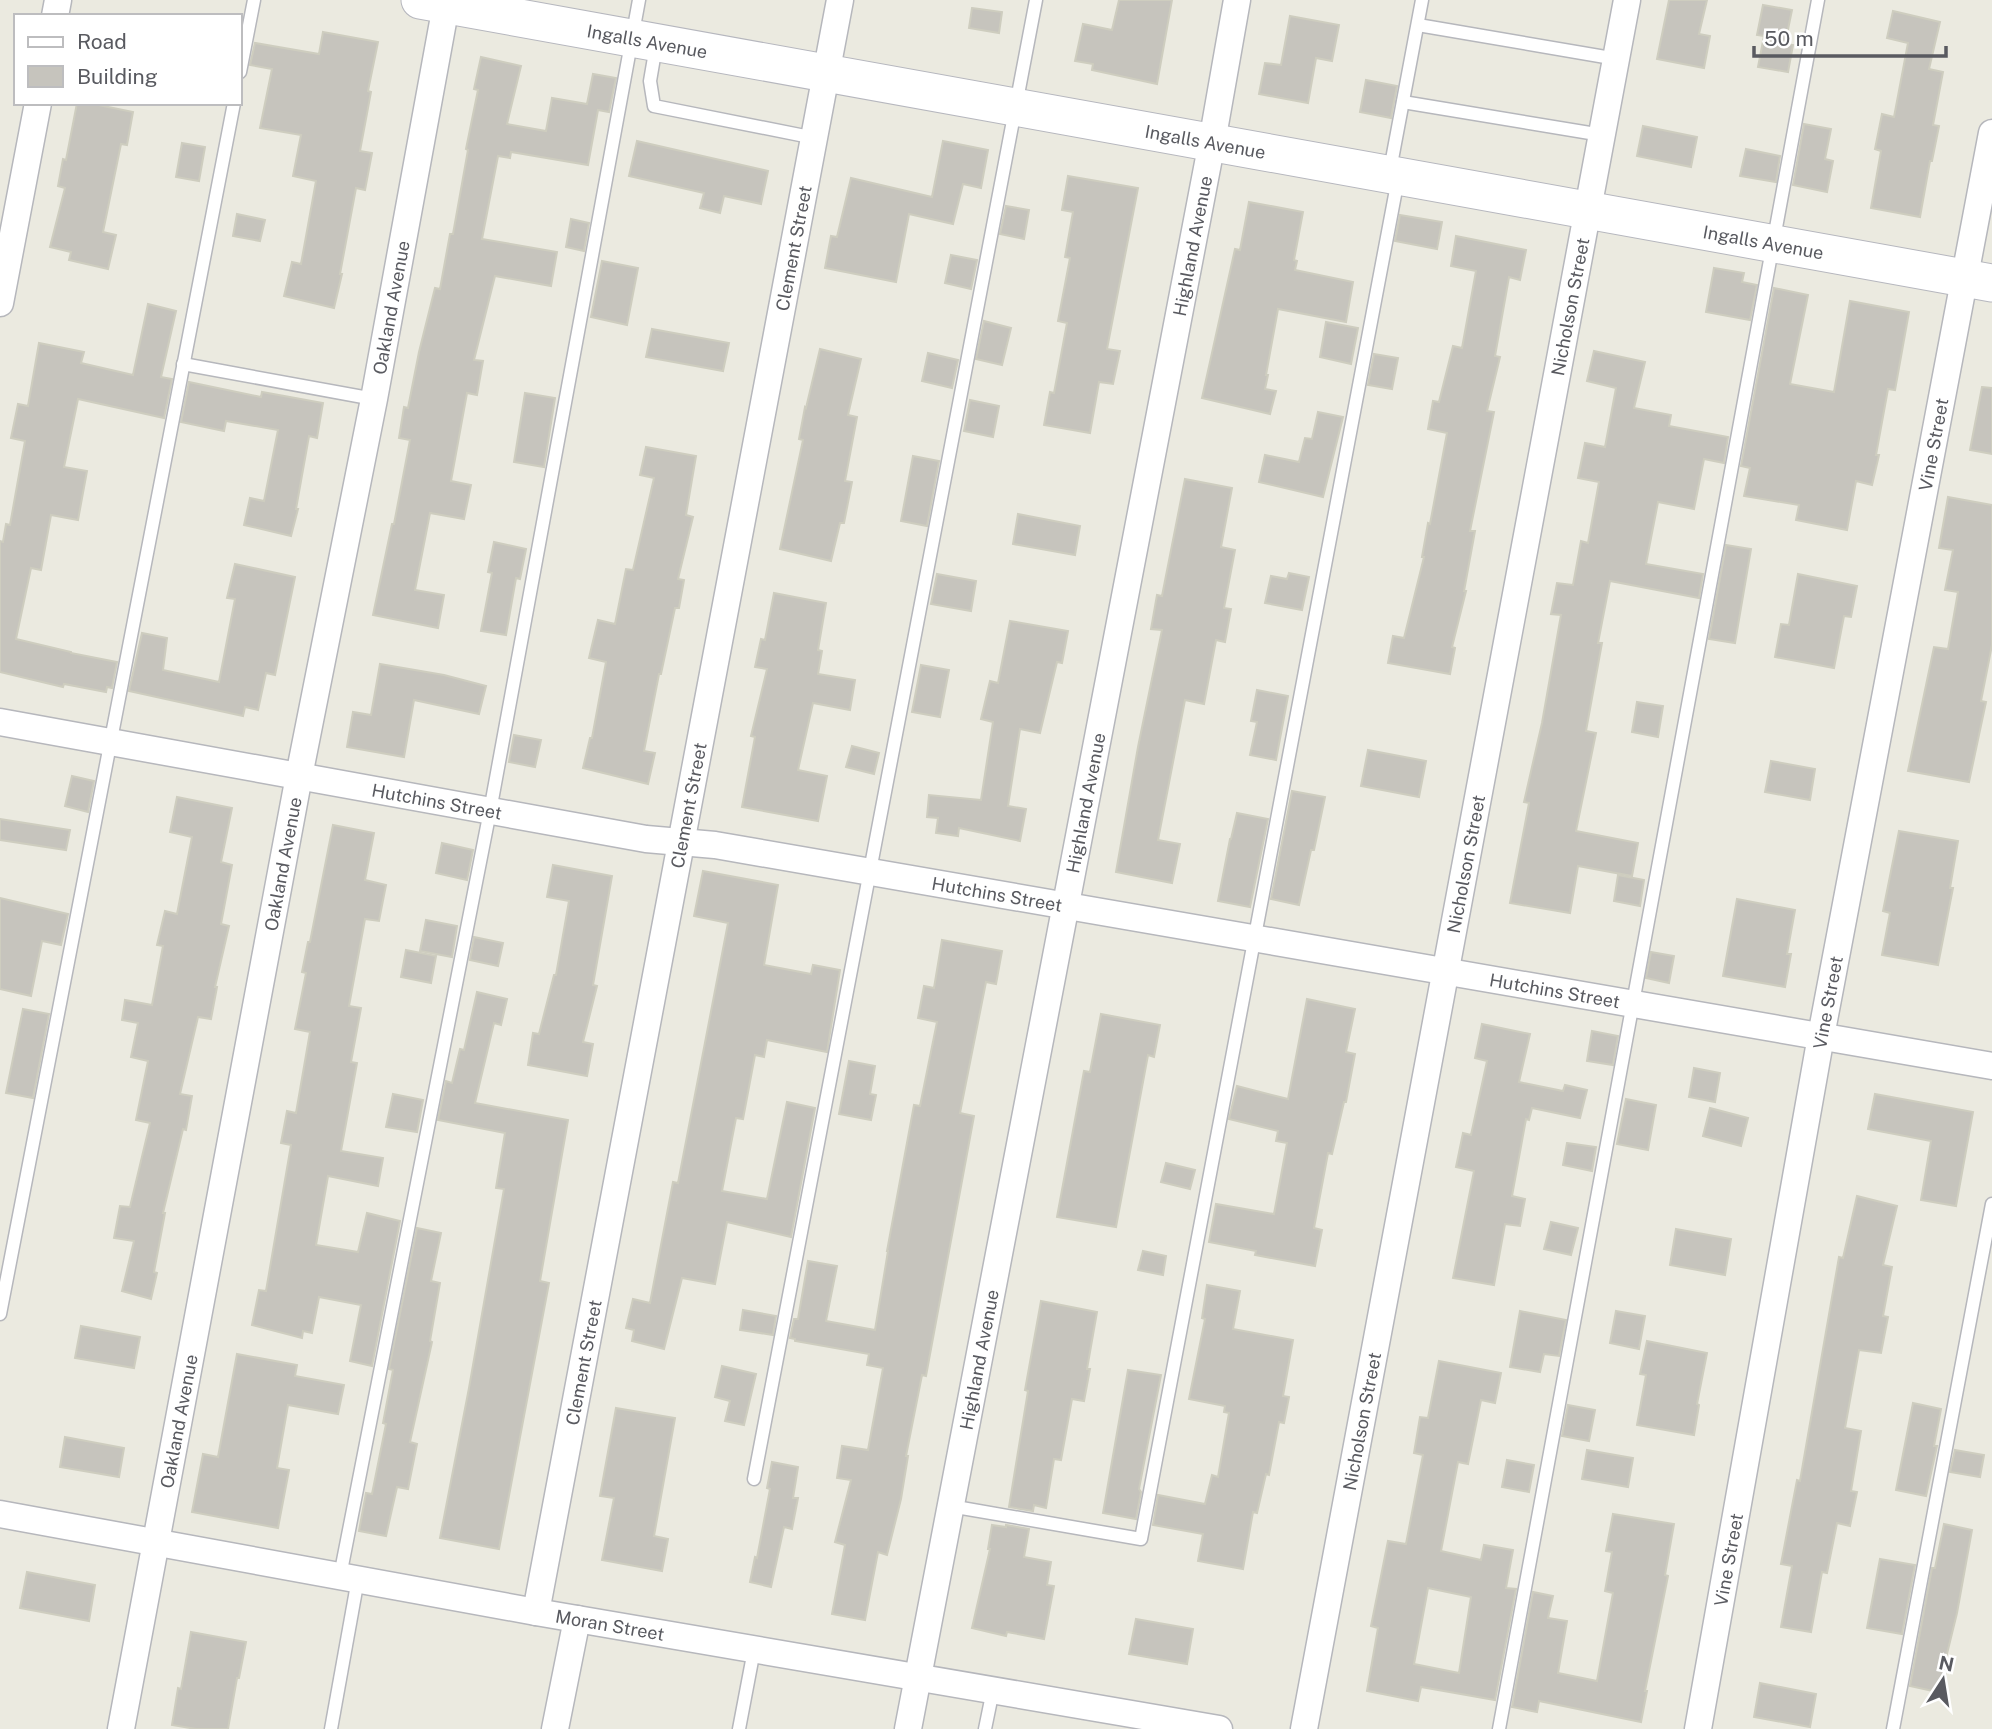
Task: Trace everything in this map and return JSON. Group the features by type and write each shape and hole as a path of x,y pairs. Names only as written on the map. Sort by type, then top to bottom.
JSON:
{"street":[{"name":"Clement Street","path":"536,1612 840,0"},
{"name":"Highland Avenue","path":"908,1729 1237,0"},
{"name":"Nicholson Street","path":"1304,1729 1627,0"},
{"name":"Ingalls Avenue","path":"438,2 1979,281"},
{"name":"Oakland Avenue","path":"121,1729 299,776 374,399 438,2"},
{"path":"0,303 38,105"},
{"name":"Vine Street","path":"1698,1729 1821,1036 1979,281 1992,133"},
{"name":"Hutchins Street","path":"0,722 646,839 715,845 1992,1066"},
{"name":"Moran Street","path":"0,1514 536,1612 1219,1729"},
{"path":"555,1729 577,1619"}],"lane":[{"path":"242,62 254,0"},
{"path":"639,0 654,106 815,138"},
{"path":"754,1479 1036,0"},
{"path":"949,1506 1141,1539 1207,1198 1394,175 1403,102 1422,0"},
{"path":"1499,1729 1818,0"},
{"path":"1418,25 1616,59"},
{"path":"331,1729 349,1578 490,811 644,40"},
{"path":"1403,102 1602,135"},
{"path":"0,1314 234,105"},
{"path":"183,364 374,399"},
{"path":"1893,1729 1992,1204"},
{"path":"739,1729 754,1650"},
{"path":"985,1729 993,1690"}],"building":[{"path":"1119,0 1172,0 1157,84 1092,70 1093,64 1075,61 1083,24 1112,30"},
{"path":"1669,0 1707,0 1699,34 1710,36 1704,68 1657,59"},
{"path":"1763,5 1792,10 1785,44 1793,45 1788,72 1758,67 1764,36 1757,35"},
{"path":"972,8 1002,12 999,33 969,28"},
{"path":"1893,11 1940,22 1929,69 1943,72 1933,125 1939,126 1920,217 1871,208 1881,151 1875,149 1882,114 1894,117 1908,43 1887,38"},
{"path":"1290,16 1339,25 1332,61 1316,58 1308,103 1259,94 1265,63 1281,65"},
{"path":"323,32 378,42 360,151 372,153 365,190 356,188 334,308 284,296 292,262 301,264 316,181 293,176 301,135 260,128 272,69 250,65 255,43 319,54"},
{"path":"481,57 521,66 507,124 546,131 552,98 587,104 593,74 616,78 609,112 598,110 588,165 511,152 510,158 498,156 482,239 557,252 551,286 495,276 474,360 483,361 477,395 467,393 451,481 471,485 464,519 430,513 415,590 444,595 438,628 373,615 410,440 399,438 404,407 408,408 435,288 440,289 450,234 453,234 478,90 474,89"},
{"path":"1366,80 1397,86 1391,118 1360,112"},
{"path":"77,105 99,105 133,112 127,145 121,144 103,232 116,235 108,269 69,260 71,252 50,247 65,188 58,186 63,159 66,160"},
{"path":"1804,124 1831,129 1825,159 1833,161 1827,192 1793,185"},
{"path":"1643,126 1697,137 1691,167 1637,156"},
{"path":"637,141 768,171 761,204 724,196 720,213 700,208 704,193 629,176"},
{"path":"943,141 988,150 981,188 963,184 953,224 909,214 896,282 825,268 831,236 837,237 851,178 932,197"},
{"path":"182,143 205,147 199,181 176,177"},
{"path":"1746,149 1780,156 1776,182 1740,176"},
{"path":"1068,176 1138,188 1107,349 1120,351 1113,384 1099,382 1090,433 1044,425 1050,392 1054,393 1067,323 1058,321 1070,258 1065,257 1073,212 1062,210"},
{"path":"1249,202 1303,212 1294,260 1297,261 1295,270 1353,282 1346,322 1278,309 1266,375 1265,389 1276,391 1270,414 1202,398 1235,249 1240,250"},
{"path":"1006,206 1029,210 1024,239 1000,234"},
{"path":"237,214 265,220 260,241 233,236"},
{"path":"1400,215 1442,222 1437,249 1395,241"},
{"path":"571,219 589,223 584,251 566,247"},
{"path":"1456,236 1526,250 1520,280 1509,277 1495,356 1500,357 1487,411 1494,412 1470,531 1475,531 1466,591 1452,647 1455,648 1450,674 1388,663 1393,636 1404,638 1424,557 1428,523 1430,524 1447,433 1428,429 1433,401 1439,402 1453,346 1462,348 1476,271 1451,266"},
{"path":"951,255 977,260 971,289 945,283"},
{"path":"602,261 638,268 627,325 591,317"},
{"path":"1714,268 1744,273 1742,282 1757,285 1750,320 1706,312"},
{"path":"1774,288 1808,295 1790,384 1834,392 1850,301 1909,312 1895,390 1888,389 1872,485 1856,481 1847,530 1796,520 1799,505 1744,496 1750,468 1741,466"},
{"path":"148,304 176,311 161,377 172,379 164,418 78,399 64,467 87,471 78,520 51,515 41,570 31,568 16,639 117,662 112,688 107,687 106,692 64,684 63,687 0,672 0,541 3,542 6,524 10,525 25,441 11,438 18,404 28,406 39,343 84,352 81,363 133,375"},
{"path":"984,321 1011,328 1002,365 976,359"},
{"path":"1326,322 1358,328 1351,364 1320,357"},
{"path":"652,329 729,343 723,371 646,357"},
{"path":"820,349 861,359 848,415 857,417 845,481 852,482 844,523 840,523 831,561 780,549 803,440 799,439 805,407"},
{"path":"1594,351 1645,362 1634,408 1671,415 1669,426 1728,437 1724,463 1704,459 1694,509 1658,502 1646,564 1703,574 1699,598 1610,581 1586,731 1596,733 1576,831 1638,843 1632,876 1578,866 1570,913 1510,903 1529,803 1524,802 1542,723 1561,615 1551,614 1557,583 1573,585 1581,541 1588,543 1599,482 1578,478 1585,443 1605,447 1616,388 1587,381"},
{"path":"928,353 958,360 952,388 922,381"},
{"path":"1374,354 1398,358 1392,389 1368,385"},
{"path":"189,382 261,397 262,392 323,403 317,438 309,436 298,509 291,536 244,525 250,498 264,501 278,430 226,421 224,431 181,422"},
{"path":"1982,387 1992,388 1992,454 1970,450"},
{"path":"525,393 555,398 544,467 514,462"},
{"path":"970,400 999,406 993,437 964,431"},
{"path":"1318,412 1343,417 1323,497 1259,482 1265,455 1299,462 1305,438 1312,439"},
{"path":"646,447 696,456 686,515 693,517 678,579 684,580 679,608 675,608 659,674 644,751 655,753 648,784 583,768 592,738 606,662 589,658 598,620 615,624 626,569 633,570 654,478 640,475"},
{"path":"913,456 939,461 927,526 901,521"},
{"path":"1185,479 1232,488 1221,547 1235,550 1224,608 1231,609 1225,642 1216,640 1204,704 1185,700 1158,840 1180,844 1172,883 1116,872 1162,630 1151,629 1157,595 1162,596"},
{"path":"1948,497 1992,505 1992,645 1981,701 1986,702 1969,782 1908,771 1934,647 1948,649 1958,592 1945,590 1953,550 1939,548"},
{"path":"1018,514 1080,526 1075,555 1013,544"},
{"path":"494,542 526,549 520,579 516,578 506,635 481,631 492,573 488,572"},
{"path":"1726,545 1751,549 1735,643 1709,639"},
{"path":"235,564 295,577 275,675 266,673 258,710 245,707 243,716 129,691 142,633 167,638 163,670 219,682 235,599 227,598"},
{"path":"1289,573 1309,577 1302,610 1265,603 1271,576 1287,579"},
{"path":"937,574 976,581 971,611 931,604"},
{"path":"1798,574 1857,586 1851,617 1844,616 1834,668 1775,657 1781,624 1789,625"},
{"path":"774,593 826,603 818,650 822,651 818,674 855,680 850,710 813,703 798,770 827,776 818,821 742,807 755,737 751,736 767,669 755,667 761,639 765,640"},
{"path":"1010,621 1068,631 1062,663 1057,662 1040,733 1020,729 1008,806 1026,809 1020,841 959,828 958,836 936,833 938,818 927,817 929,795 981,800 993,722 981,719 990,681 998,683"},
{"path":"380,664 444,675 486,686 479,714 414,700 404,757 347,747 353,712 371,715"},
{"path":"921,665 949,670 940,717 912,712"},
{"path":"1257,690 1288,696 1276,760 1250,755 1257,722 1251,721"},
{"path":"1637,702 1663,706 1658,737 1632,732"},
{"path":"514,735 541,740 535,767 509,762"},
{"path":"852,746 879,753 874,774 846,767"},
{"path":"1368,750 1426,761 1419,797 1361,786"},
{"path":"1771,761 1815,769 1810,800 1765,792"},
{"path":"72,776 94,781 88,812 65,806"},
{"path":"1292,791 1325,797 1299,905 1271,899"},
{"path":"177,797 232,808 221,862 232,865 221,924 229,926 215,987 211,1019 198,1017 180,1094 192,1096 186,1130 183,1129 163,1213 154,1272 157,1273 151,1299 122,1291 134,1241 114,1238 120,1206 130,1207 150,1123 136,1120 148,1061 131,1057 138,1023 122,1020 125,1000 152,1005 163,946 157,945 165,911 177,914 192,837 170,832"},
{"path":"1237,813 1268,819 1250,907 1218,901"},
{"path":"0,819 70,830 66,850 0,840"},
{"path":"333,825 374,833 365,880 386,885 379,921 365,919 349,1006 361,1008 351,1062 357,1063 341,1151 383,1158 378,1186 328,1176 316,1245 358,1252 367,1213 400,1221 372,1366 350,1361 361,1305 319,1297 312,1333 303,1331 302,1338 252,1325 259,1290 266,1291 291,1145 281,1143 287,1111 296,1113 310,1032 295,1029 306,973 302,972"},
{"path":"1899,831 1958,841 1950,888 1953,888 1938,965 1882,955 1890,913 1883,911"},
{"path":"442,843 473,850 467,880 436,873"},
{"path":"553,865 612,876 593,985 597,986 583,1042 593,1044 587,1076 528,1065 533,1033 539,1034 556,975 569,901 547,897"},
{"path":"703,871 778,885 764,965 811,974 813,965 840,970 827,1052 767,1040 764,1057 755,1055 743,1119 736,1118 722,1191 767,1199 787,1102 815,1108 791,1237 727,1222 715,1284 682,1278 664,1349 632,1341 634,1330 626,1328 633,1299 650,1303 673,1182 678,1183 728,923 694,916"},
{"path":"1618,875 1644,880 1640,906 1614,901"},
{"path":"0,898 68,914 61,945 42,941 31,996 0,989"},
{"path":"1737,899 1795,910 1787,954 1791,954 1785,987 1723,976"},
{"path":"426,920 457,926 452,957 420,951"},
{"path":"474,937 503,943 498,966 470,960"},
{"path":"942,940 1002,951 996,984 986,982 960,1113 974,1116 926,1376 922,1375 906,1456 901,1499 887,1555 878,1552 865,1620 832,1614 845,1545 835,1542 851,1480 837,1478 842,1446 868,1450 883,1368 867,1365 869,1354 790,1338 794,1319 798,1319 808,1261 837,1266 826,1321 875,1330 914,1105 920,1106 937,1022 918,1018 924,986 934,988"},
{"path":"406,950 436,956 431,983 401,977"},
{"path":"1651,952 1674,956 1669,983 1646,978"},
{"path":"477,992 507,999 501,1025 494,1023 475,1103 568,1120 540,1281 549,1283 499,1549 440,1538 504,1189 496,1188 505,1133 438,1120 446,1081 452,1083 460,1049 464,1050"},
{"path":"1307,999 1355,1009 1346,1052 1355,1054 1332,1154 1328,1153 1314,1228 1322,1230 1315,1266 1255,1255 1256,1251 1209,1242 1216,1204 1274,1214 1287,1143 1276,1141 1278,1131 1229,1119 1237,1086 1288,1099"},
{"path":"23,1009 49,1014 33,1098 6,1093"},
{"path":"1101,1014 1160,1025 1154,1057 1148,1055 1116,1227 1057,1217 1084,1071 1090,1072"},
{"path":"1482,1024 1530,1034 1519,1082 1563,1091 1565,1085 1587,1090 1580,1118 1532,1108 1529,1120 1526,1119 1512,1196 1525,1199 1520,1226 1505,1224 1494,1285 1453,1278 1474,1171 1456,1167 1463,1133 1471,1135 1487,1061 1475,1058"},
{"path":"1592,1031 1618,1036 1613,1065 1587,1061"},
{"path":"849,1061 875,1066 870,1094 876,1095 871,1120 839,1114"},
{"path":"1694,1068 1720,1073 1715,1102 1689,1097"},
{"path":"393,1094 423,1100 417,1132 386,1127"},
{"path":"1875,1094 1973,1112 1956,1206 1921,1200 1931,1141 1868,1129"},
{"path":"1626,1099 1656,1105 1648,1150 1617,1144"},
{"path":"1710,1108 1748,1118 1741,1146 1703,1136"},
{"path":"1567,1143 1596,1147 1592,1171 1563,1165"},
{"path":"1166,1163 1195,1170 1190,1189 1161,1182"},
{"path":"1857,1196 1897,1206 1883,1265 1892,1267 1883,1316 1888,1317 1881,1353 1859,1350 1845,1428 1861,1431 1851,1491 1857,1492 1850,1526 1837,1523 1827,1573 1822,1572 1811,1632 1781,1627 1792,1566 1781,1564 1797,1480 1800,1481 1839,1257 1843,1258"},
{"path":"1551,1222 1578,1228 1571,1255 1544,1249"},
{"path":"417,1228 441,1233 431,1281 440,1283 430,1341 432,1342 410,1442 417,1444 408,1489 397,1487 386,1536 359,1531 366,1493 372,1494 386,1424 383,1423 393,1370 389,1369"},
{"path":"1676,1229 1731,1239 1725,1275 1670,1265"},
{"path":"1143,1251 1166,1256 1163,1275 1138,1270"},
{"path":"1207,1285 1240,1291 1233,1329 1293,1340 1283,1396 1289,1397 1284,1423 1279,1422 1269,1475 1266,1474 1257,1513 1253,1512 1243,1569 1198,1561 1203,1534 1153,1525 1158,1495 1205,1504 1212,1475 1218,1477 1229,1413 1224,1412 1225,1406 1189,1399 1205,1319 1202,1318"},
{"path":"1041,1301 1097,1312 1084,1401 1072,1399 1061,1460 1054,1459 1046,1508 1034,1505 1033,1511 1009,1507 1028,1391 1025,1390"},
{"path":"743,1310 776,1316 773,1335 740,1330"},
{"path":"1520,1311 1566,1320 1559,1356 1544,1354 1540,1372 1510,1367"},
{"path":"1616,1311 1645,1316 1639,1349 1610,1343"},
{"path":"81,1326 140,1337 134,1368 75,1358"},
{"path":"1647,1341 1707,1353 1694,1435 1637,1425 1646,1375 1640,1374"},
{"path":"237,1354 297,1365 295,1376 344,1385 338,1414 288,1405 277,1468 289,1470 278,1528 192,1512 203,1454 218,1457"},
{"path":"1439,1361 1501,1373 1495,1403 1481,1400 1468,1464 1458,1462 1441,1551 1481,1560 1484,1545 1513,1550 1506,1588 1516,1589 1495,1700 1421,1687 1418,1701 1367,1691 1378,1628 1371,1626 1388,1541 1406,1544 1423,1455 1414,1453 1420,1417 1428,1418","holes":["1428,1588 1471,1597 1459,1673 1414,1664"]},
{"path":"722,1366 756,1374 744,1425 725,1421 730,1401 715,1397"},
{"path":"1128,1370 1161,1375 1139,1489 1141,1492 1136,1519 1103,1513"},
{"path":"1913,1403 1941,1409 1934,1446 1937,1446 1926,1496 1896,1490"},
{"path":"1568,1405 1595,1410 1589,1441 1562,1436"},
{"path":"616,1408 675,1418 654,1536 668,1539 662,1571 602,1560 614,1498 600,1496"},
{"path":"65,1437 124,1448 119,1477 60,1467"},
{"path":"1587,1450 1633,1458 1628,1487 1582,1479"},
{"path":"1955,1450 1984,1455 1980,1477 1950,1472"},
{"path":"1507,1460 1534,1465 1529,1492 1502,1487"},
{"path":"772,1462 798,1467 793,1498 798,1498 792,1529 784,1527 771,1587 750,1582 770,1489 767,1488"},
{"path":"1613,1514 1674,1524 1665,1575 1668,1576 1641,1722 1539,1701 1537,1712 1512,1707 1533,1592 1553,1596 1548,1618 1567,1621 1558,1673 1597,1681 1613,1593 1605,1591 1612,1552 1606,1551"},
{"path":"1944,1524 1972,1530 1945,1662 1948,1662 1942,1693 1910,1686 1932,1568 1935,1568"},
{"path":"992,1525 1029,1529 1024,1557 1051,1562 1047,1585 1054,1586 1044,1639 1007,1632 1006,1636 972,1628 990,1549"},
{"path":"1880,1559 1915,1565 1902,1634 1867,1628"},
{"path":"27,1572 95,1585 89,1621 20,1608"},
{"path":"1136,1619 1193,1629 1187,1664 1129,1654"},
{"path":"191,1632 246,1642 228,1729 196,1729 172,1725"},
{"path":"1760,1683 1816,1694 1810,1727 1754,1717"}]}
